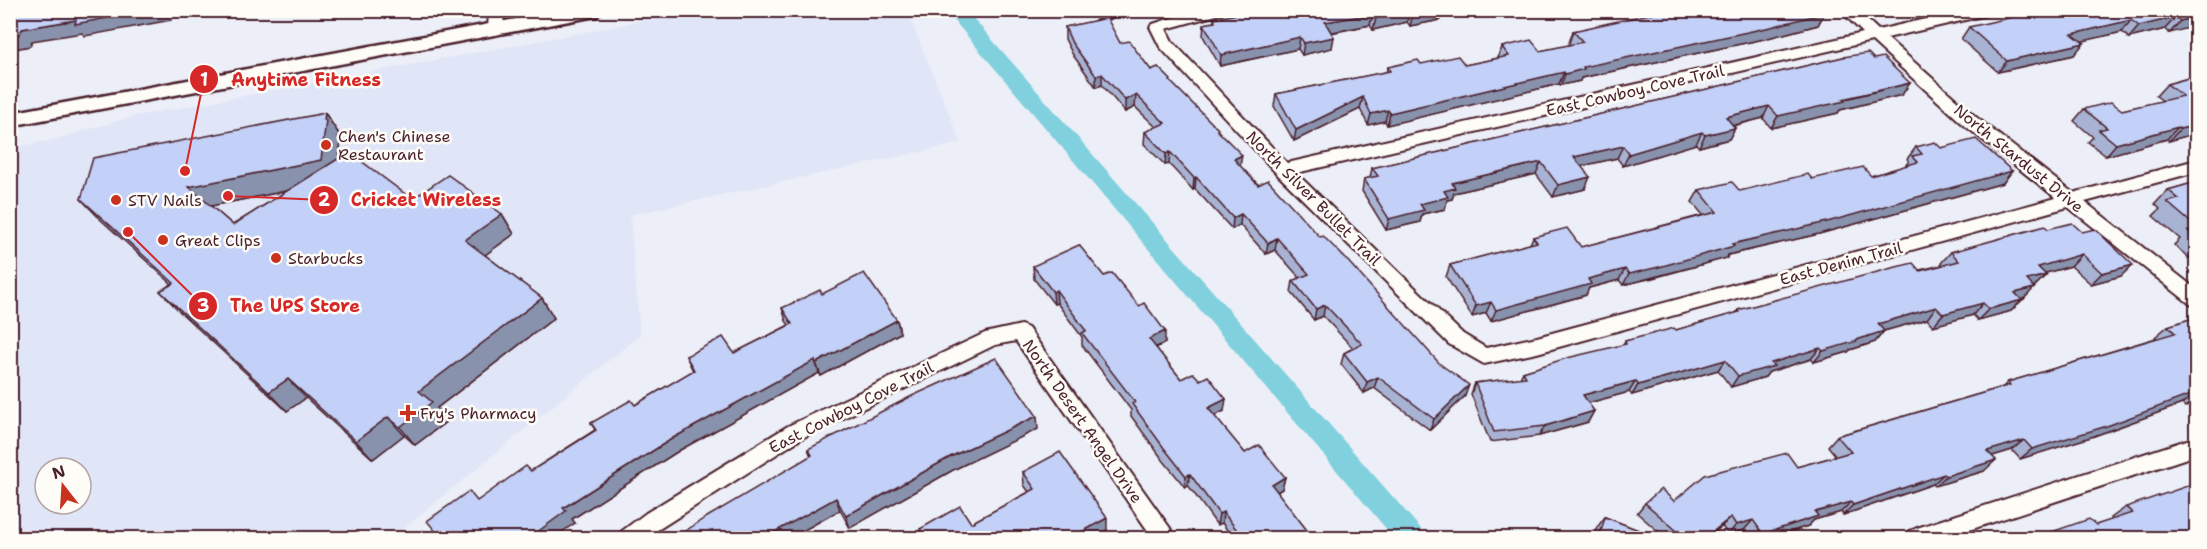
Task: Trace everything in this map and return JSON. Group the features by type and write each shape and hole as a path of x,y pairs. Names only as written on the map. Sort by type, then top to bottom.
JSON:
{"street":[{"path":"496,10 496,30"},
{"path":"10,120 596,10"},
{"name":"North Silver Bullet Trail","path":"1219,10 1179,19 1158,27 1165,43 1282,170 1456,339 1484,356"},
{"name":"North Stardust Drive","path":"1847,10 1970,121 2196,299"},
{"name":"East Cowboy Cove Trail","path":"1282,170 1987,10"},
{"name":"East Denim Trail","path":"1484,356 1538,345 2196,166"},
{"name":"East Cowboy Cove Trail","path":"629,538 653,520 795,432 992,338 1021,333"},
{"name":"North Desert Angel Drive","path":"1021,333 1165,538"},
{"path":"1917,538 2196,446"}],"shaded area":[{"path":"684,10 907,11 961,143 630,215 640,335 392,538 11,538 10,148 52,140 135,116 612,27"}],"building":[{"path":"10,10 150,10 75,24 76,20 22,29 20,34 10,36"},
{"path":"1255,10 1409,10 1376,18 1373,14 1325,22 1334,37 1304,43 1300,37 1221,55 1204,24 1215,22 1214,19"},
{"path":"1411,10 1433,10 1413,14"},
{"path":"1672,10 1679,18 1715,10 1822,10 1825,13 1390,113 1388,110 1371,114 1363,97 1296,130 1276,94 1390,71 1388,67 1418,60 1421,64 1458,56 1465,65 1509,56 1502,47 1531,40 1540,51 1583,42 1573,31"},
{"path":"2044,10 2196,10 2196,17 2180,21 2176,17 2139,26 2131,20 2072,34 2084,43 2007,61 1969,27"},
{"path":"1107,18 1120,43 1129,41 1151,70 1158,67 1242,155 1234,159 1258,185 1268,180 1320,237 1323,236 1345,258 1440,364 1469,385 1434,419 1378,377 1367,382 1344,353 1362,344 1325,305 1316,309 1293,281 1309,274 1277,238 1268,243 1241,214 1233,218 1170,152 1166,154 1145,132 1165,123 1136,95 1125,100 1102,74 1096,76 1072,43 1065,27"},
{"path":"1868,53 1874,59 1883,57 1910,83 1778,116 1769,106 1726,117 1735,128 1705,135 1702,132 1629,154 1623,146 1574,157 1590,177 1558,185 1541,162 1452,183 1455,188 1444,191 1448,197 1420,204 1424,210 1389,219 1364,179 1378,176 1372,168"},
{"path":"2196,76 2196,125 2180,129 2178,127 2116,144 2099,130 2107,128 2084,109 2111,102 2122,110 2183,96 2167,84"},
{"path":"325,113 321,160 189,187 233,225 349,152 412,199 448,175 502,214 465,240 542,298 419,391 432,402 400,427 388,417 356,441 288,379 269,392 160,291 174,283 81,199 93,158"},
{"path":"1976,139 2012,171 1827,222 1732,244 1734,246 1659,267 1629,274 1625,269 1588,279 1591,284 1496,310 1491,302 1476,306 1450,265 1537,242 1533,237 1567,228 1581,247 1717,212 1699,190 1732,182 1740,191 1808,174 1812,179 1863,167 1871,176 1918,162 1912,156 1922,154 1916,147 1935,142 1941,148"},
{"path":"2196,182 2196,227 2167,202 2179,199 2168,190"},
{"path":"2072,223 2082,232 2095,229 2133,265 2102,273 2082,254 2038,267 2046,275 2027,280 2034,288 2015,293 2022,300 1989,309 1983,303 1943,314 1936,307 1878,324 1884,331 1857,341 1823,351 1820,348 1771,363 1774,366 1738,376 1725,360 1638,385 1636,381 1583,395 1594,411 1545,426 1494,432 1475,383 1526,377 1523,372 1567,358 1626,344 1625,341 1674,328 1676,330 1739,312 1738,310 1892,268 1913,263 1920,271 1959,261 1951,252 2045,226 2048,229"},
{"path":"2196,229 2196,238 2188,231"},
{"path":"1079,245 1104,276 1112,273 1139,306 1144,303 1165,331 1149,339 1181,379 1193,373 1200,380 1208,376 1226,399 1208,408 1245,453 1259,445 1285,477 1272,485 1313,538 1243,538 1223,512 1219,514 1190,474 1186,476 1132,404 1135,402 1082,333 1086,331 1056,290 1053,292 1033,266"},
{"path":"864,273 897,320 816,363 815,360 673,438 563,508 566,511 529,538 429,538 437,533 427,521 469,491 477,501 526,466 531,471 596,430 591,423 631,400 635,405 694,370 686,356 723,337 734,353 792,324 782,308 820,290 822,294"},
{"path":"2196,317 2196,394 2107,426 2032,449 2024,440 1987,451 1996,460 1946,476 1944,474 1853,505 1851,502 1815,512 1818,516 1763,534 1753,520 1736,525 1731,517 1705,538 1685,538 1645,503 1661,489 1674,501 1705,475 1787,453 1797,467 1851,452 1837,436 2010,385 2008,382 2175,333 2168,326"},
{"path":"996,358 1037,416 950,457 846,516 836,498 769,535 770,538 675,538 812,455 808,449 912,396"},
{"path":"1060,452 1107,518 1071,538 926,538 920,529 960,506 971,523 1035,489 1023,472"},
{"path":"2196,483 2196,538 2037,537 2089,519 2096,525 2132,513 2126,507"},
{"path":"1605,517 1659,538 1599,538"}],"waterway":[{"path":"955,10 1411,538"}],"place":[{"name":"Chen's Chinese Restaurant","path":"326,145"},
{"name":"Anytime Fitness","path":"185,171"},
{"name":"Cricket Wireless","path":"228,196"},
{"name":"STV Nails","path":"116,200"},
{"name":"The UPS Store","path":"128,232"},
{"name":"Great Clips","path":"163,240"},
{"name":"Starbucks","path":"276,258"},
{"name":"Fry's Pharmacy","path":"408,413"}]}
